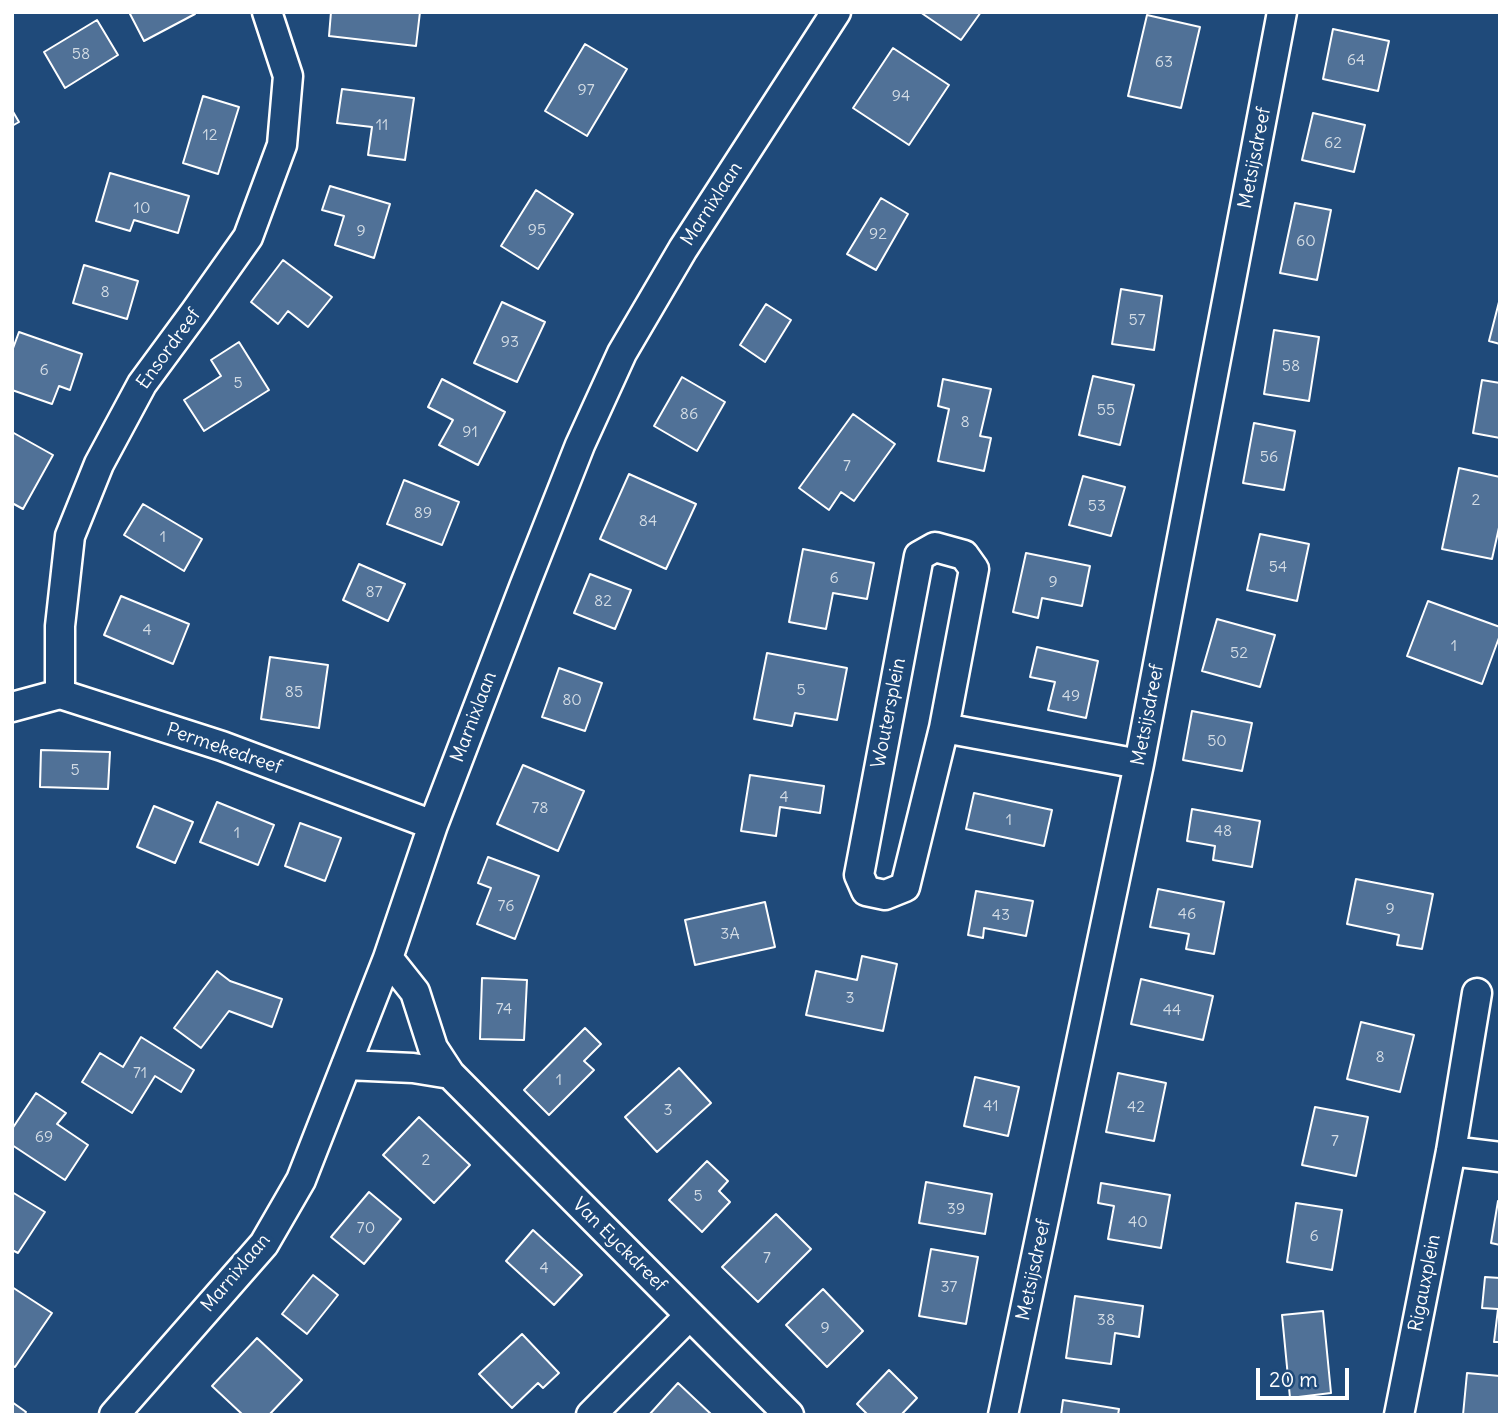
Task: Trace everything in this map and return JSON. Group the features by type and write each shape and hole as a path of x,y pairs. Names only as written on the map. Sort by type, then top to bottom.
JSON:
{"street":[{"name":"Ensordreef","path":"60,694 60,626 70,536 99,464 142,384 248,237 282,145 288,76 267,12"},
{"name":"Marnixlaan","path":"114,1415 264,1244 301,1180 388,958 433,825 580,445 622,353 683,249 836,12"},
{"name":"Metsijsdreef","path":"1003,1415 1139,764 1282,12"},
{"name":"Woutersplein","path":"935,547 964,555 974,569 944,728 905,887 885,895 866,891 859,875 919,556 935,547"},
{"path":"12,707 60,694"},
{"name":"Permekedreef","path":"60,694 222,746 433,825"},
{"path":"944,728 1139,764"},
{"name":"Van Eyckdreef","path":"388,958 415,992 433,1048 450,1074 789,1415"},
{"name":"Rigauxplein","path":"1399,1415 1451,1151 1477,993"},
{"path":"346,1065 413,1068 450,1074"},
{"path":"1451,1151 1500,1157"},
{"path":"591,1415 689,1316"}],"building":[{"path":"129,12 194,12 195,14 144,41"},
{"path":"331,12 420,12 416,46 329,36"},
{"path":"920,12 981,12 961,40"},
{"path":"1147,15 1200,27 1181,108 1128,96"},
{"path":"97,20 118,55 65,88 44,52"},
{"path":"1333,29 1389,41 1378,91 1323,79"},
{"path":"585,44 627,69 587,136 545,111"},
{"path":"893,48 949,85 909,145 853,108"},
{"path":"342,89 414,98 405,160 368,155 372,127 337,123"},
{"path":"203,96 239,107 218,174 183,163"},
{"path":"12,110 19,122 12,126"},
{"path":"1313,113 1365,125 1354,172 1302,160"},
{"path":"110,173 189,196 178,233 134,220 130,231 96,221"},
{"path":"330,186 390,204 374,258 335,245 344,216 322,210"},
{"path":"536,190 573,214 538,269 501,246"},
{"path":"881,198 908,214 876,270 847,254"},
{"path":"1295,203 1331,210 1317,280 1280,273"},
{"path":"283,260 332,297 308,327 288,311 278,324 251,302"},
{"path":"84,265 138,281 127,319 73,303"},
{"path":"1121,289 1162,296 1154,350 1112,344"},
{"path":"1500,298 1500,344 1489,341"},
{"path":"502,302 545,322 517,382 474,363"},
{"path":"766,304 791,320 765,362 740,345"},
{"path":"1274,330 1319,337 1309,401 1264,394"},
{"path":"19,332 82,354 70,390 59,386 52,404 12,390 12,351"},
{"path":"239,342 269,390 204,431 184,400 221,376 211,360"},
{"path":"1093,376 1134,385 1120,445 1079,435"},
{"path":"682,377 725,402 697,451 654,426"},
{"path":"442,379 505,412 478,465 439,445 453,420 428,407"},
{"path":"943,379 991,389 980,436 991,438 984,471 938,461 949,409 938,406"},
{"path":"1482,380 1500,383 1500,438 1473,433"},
{"path":"853,414 895,444 854,501 841,492 829,510 799,488"},
{"path":"1254,423 1295,431 1284,490 1243,483"},
{"path":"12,432 53,455 23,509 12,503"},
{"path":"1459,468 1500,477 1500,523 1492,559 1442,549"},
{"path":"629,474 696,504 666,569 600,539"},
{"path":"1083,476 1125,487 1111,536 1069,525"},
{"path":"404,480 459,502 442,545 387,524"},
{"path":"143,504 202,539 184,571 124,535"},
{"path":"1260,534 1309,544 1297,601 1247,590"},
{"path":"803,549 874,563 867,599 833,593 826,629 789,622"},
{"path":"1026,553 1090,566 1082,606 1042,598 1038,618 1013,612"},
{"path":"359,564 405,584 388,621 343,600"},
{"path":"590,574 631,590 615,629 574,613"},
{"path":"121,596 189,624 173,664 104,635"},
{"path":"1428,601 1500,627 1500,635 1482,684 1407,656"},
{"path":"1217,619 1275,635 1260,687 1202,671"},
{"path":"1037,647 1098,661 1086,718 1048,710 1055,682 1030,677"},
{"path":"767,653 847,668 837,720 795,713 792,726 754,719"},
{"path":"270,657 328,665 319,728 261,719"},
{"path":"559,668 602,683 585,731 542,717"},
{"path":"1192,711 1252,723 1242,771 1183,760"},
{"path":"41,750 110,752 108,789 40,787"},
{"path":"523,765 584,791 558,851 497,824"},
{"path":"750,775 824,786 820,813 780,807 776,836 741,831"},
{"path":"974,793 1052,810 1044,846 966,829"},
{"path":"217,802 274,825 258,865 200,842"},
{"path":"154,806 193,822 175,863 137,847"},
{"path":"1192,809 1260,821 1252,867 1213,860 1215,846 1187,841"},
{"path":"300,823 341,838 325,881 285,866"},
{"path":"488,857 539,876 515,939 477,924 491,888 478,883"},
{"path":"1356,879 1433,894 1422,949 1397,945 1399,935 1347,924"},
{"path":"1158,889 1224,902 1214,954 1186,949 1189,934 1150,927"},
{"path":"976,891 1033,901 1026,936 984,928 983,938 968,935"},
{"path":"765,902 775,947 695,965 685,920"},
{"path":"862,956 897,964 883,1031 806,1015 816,971 857,980"},
{"path":"217,971 230,981 282,999 272,1027 229,1011 201,1048 174,1028"},
{"path":"482,978 527,980 524,1040 480,1039"},
{"path":"1141,979 1213,996 1203,1040 1131,1024"},
{"path":"1361,1022 1414,1035 1400,1092 1347,1079"},
{"path":"585,1028 601,1044 584,1061 594,1070 549,1115 524,1090"},
{"path":"141,1037 194,1070 181,1092 155,1076 132,1113 82,1082 100,1053 123,1067"},
{"path":"679,1068 711,1103 657,1152 625,1117"},
{"path":"1118,1073 1166,1083 1154,1141 1106,1132"},
{"path":"975,1077 1019,1087 1008,1136 964,1126"},
{"path":"36,1093 66,1113 57,1124 88,1145 65,1180 12,1145 12,1129"},
{"path":"1315,1107 1368,1117 1356,1176 1302,1165"},
{"path":"419,1117 470,1165 434,1203 383,1155"},
{"path":"707,1161 728,1181 719,1191 730,1202 702,1232 669,1200"},
{"path":"926,1182 992,1194 985,1234 919,1223"},
{"path":"1101,1183 1170,1195 1161,1248 1108,1239 1114,1206 1098,1203"},
{"path":"12,1192 45,1212 18,1253 12,1250"},
{"path":"369,1192 401,1219 364,1264 331,1237"},
{"path":"1498,1201 1500,1202 1500,1245 1491,1243"},
{"path":"1296,1203 1342,1210 1332,1270 1287,1262"},
{"path":"776,1214 811,1249 758,1302 722,1267"},
{"path":"533,1230 582,1275 554,1305 506,1261"},
{"path":"931,1249 978,1257 966,1324 919,1316"},
{"path":"313,1275 338,1295 307,1334 282,1314"},
{"path":"1485,1277 1500,1278 1500,1342 1494,1342 1498,1309 1482,1308"},
{"path":"12,1287 52,1313 15,1367 12,1366"},
{"path":"823,1289 863,1331 827,1367 786,1325"},
{"path":"1075,1296 1143,1306 1139,1337 1115,1333 1111,1364 1066,1358"},
{"path":"1323,1311 1331,1393 1290,1398 1282,1315"},
{"path":"522,1334 559,1373 543,1388 538,1383 512,1408 479,1374"},
{"path":"257,1338 302,1380 269,1415 243,1415 212,1386"},
{"path":"889,1370 917,1398 901,1415 868,1415 857,1404"},
{"path":"1467,1373 1500,1376 1500,1415 1463,1415"},
{"path":"678,1383 712,1415 649,1415"},
{"path":"1063,1400 1119,1409 1118,1415 1061,1415"},
{"path":"12,1402 26,1412 24,1415 12,1415"}]}
